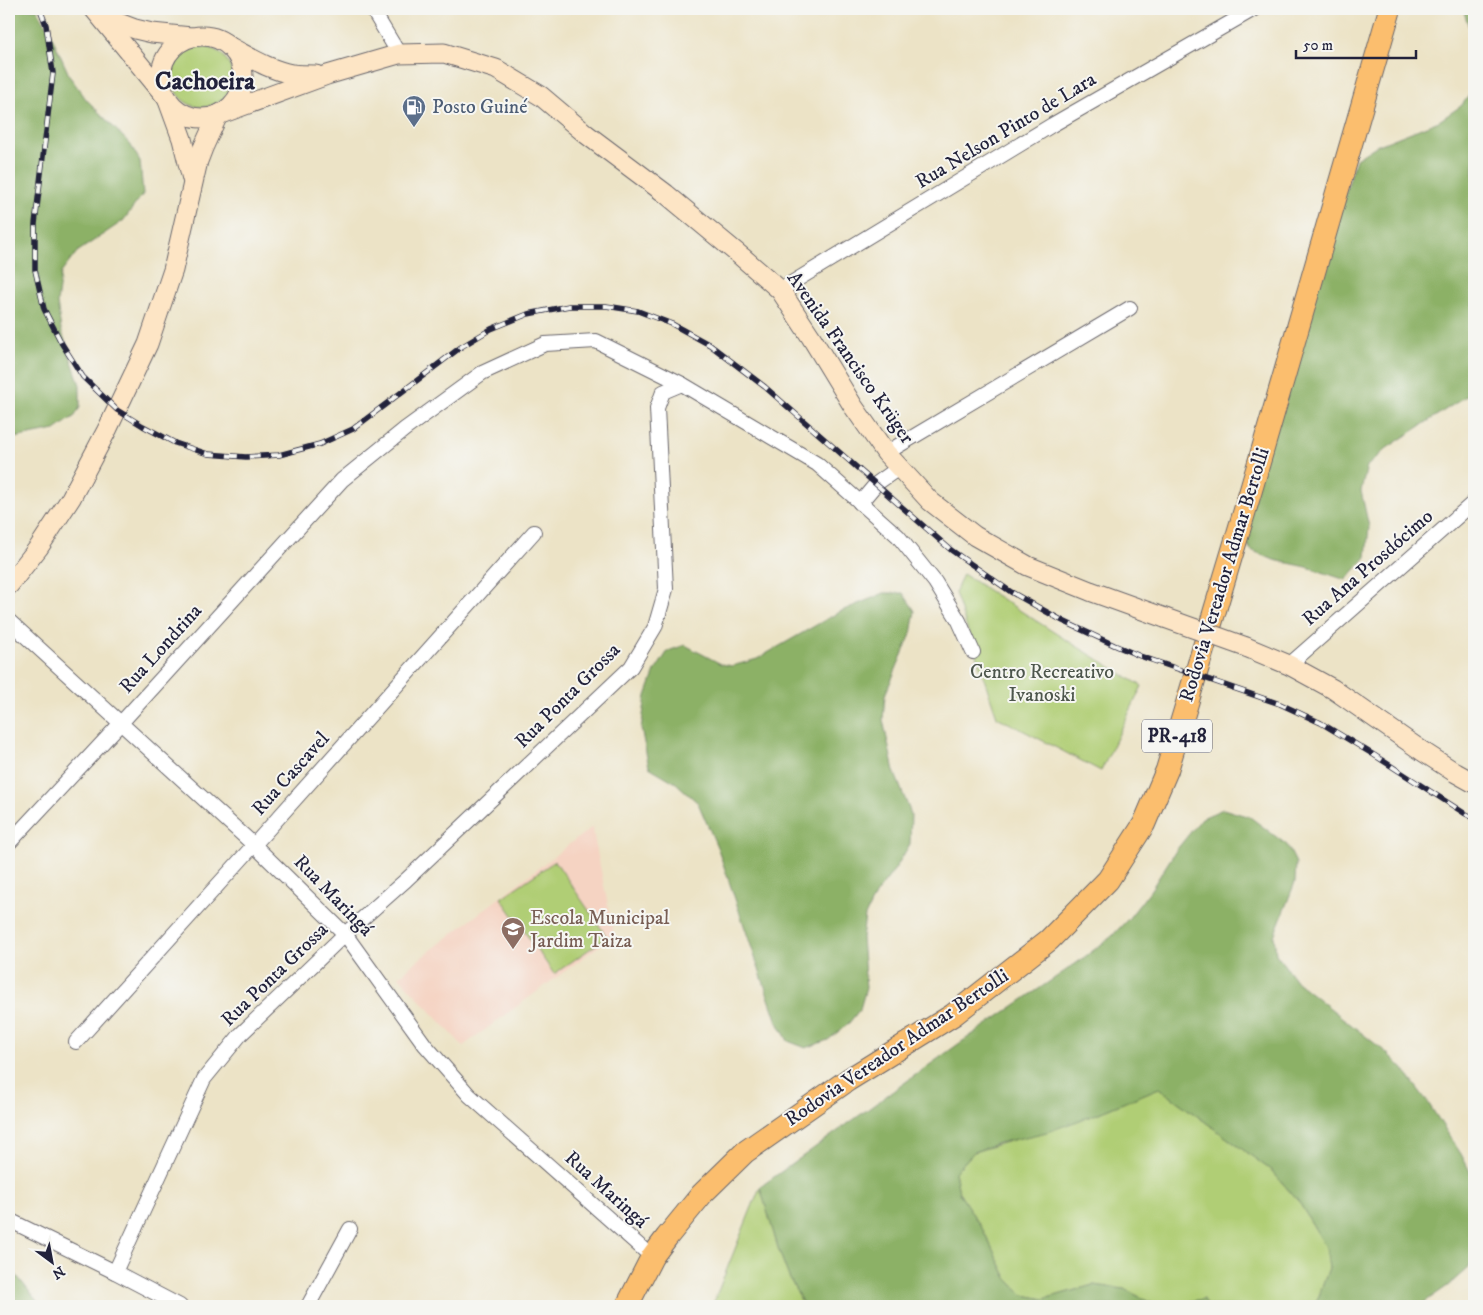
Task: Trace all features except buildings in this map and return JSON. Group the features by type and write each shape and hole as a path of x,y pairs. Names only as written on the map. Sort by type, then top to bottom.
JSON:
{"highway":[{"name":"Rodovia Vereador Admar Bertolli","path":"627,1306 652,1257 702,1194 746,1152 848,1080 953,1015 1049,940 1108,880 1144,824 1170,760 1251,490 1390,9"}],"main road":[{"path":"97,12 135,29 152,33 212,37 223,41 231,47 239,58 243,71 243,85 238,97 230,108 218,115 207,118 195,118 184,114 174,107 97,12"},
{"path":"191,37 180,42 170,51 164,62 161,74 162,86 180,131 193,182"},
{"name":"Avenida Francisco Krüger","path":"231,47 280,72 327,75"},
{"name":"Avenida Francisco Krüger","path":"218,115 327,75 398,54 444,53 496,69 541,96 586,134 666,194 742,256 780,290 853,406 886,453 930,501 975,536 1028,566 1090,591 1289,664 1333,689 1422,751 1474,783"},
{"path":"9,584 38,547 71,498 108,428 148,344 173,270 193,182 203,148 218,115"}],"street":[{"path":"372,9 398,54"},
{"name":"Rua Nelson Pinto de Lara","path":"780,290 1052,125 1254,9"},
{"path":"886,453 1130,308"},
{"name":"Rua Londrina","path":"9,843 342,480 405,429 482,373 545,344 596,341 682,384 817,464 898,536 935,582 959,621 973,652"},
{"name":"Rua Ponta Grossa","path":"115,1272 204,1079 241,1034 345,934 406,880 631,667 655,627 666,589 657,408 663,392 682,384"},
{"path":"860,503 876,484 900,467"},
{"name":"Rua Ana Prosdócimo","path":"1289,664 1474,502"},
{"name":"Rua Cascavel","path":"76,1042 534,532"},
{"name":"Rua Maringá","path":"9,621 254,845 345,934 425,1044 469,1095 652,1257"},
{"path":"9,1220 180,1306"},
{"path":"308,1306 350,1229"}],"shaded area":[{"name":"Escola Municipal Jardim Taiza","path":"592,827 614,935 463,1046 399,977 413,964"}],"green space":[{"path":"9,9 37,9 48,28 70,77 86,99 130,144 140,161 143,194 123,221 77,252 61,273 57,303 61,329 80,385 80,407 75,416 55,430 9,439"},
{"path":"1463,9 1474,9 1474,64 1470,30"},
{"path":"196,47 208,47 219,52 227,60 232,71 230,89 219,102 208,107 196,107 185,102 177,94 172,83 172,71 177,60 185,52"},
{"path":"1474,75 1474,391 1387,448 1367,466 1361,491 1369,527 1366,557 1346,580 1307,567 1274,560 1251,550 1240,534 1356,159 1376,146 1439,121 1461,106 1471,93"},
{"name":"Centro Recreativo Ivanoski","path":"963,574 1142,686 1101,771 997,717 955,593"},
{"path":"884,593 903,593 915,611 911,634 885,695 883,720 894,771 911,814 910,844 895,869 875,895 865,916 862,938 866,988 860,1009 849,1023 828,1040 806,1048 788,1041 776,1019 718,849 698,803 676,783 649,767 641,728 646,696 655,671 668,651 685,645 721,664 732,666 757,659 839,612"},
{"path":"1223,809 1250,817 1287,845 1296,863 1295,882 1274,936 1276,954 1297,982 1387,1053 1402,1068 1427,1101 1461,1154 1474,1179 1474,1258 1469,1267 1449,1285 1419,1306 1313,1306 1319,1296 1329,1268 1326,1247 1299,1202 1272,1171 1159,1088 1047,1132 999,1143 974,1152 955,1172 959,1193 983,1230 1007,1278 1023,1295 1044,1299 1093,1285 1124,1289 1156,1305 1169,1305 1204,1299 1207,1306 804,1306 789,1277 779,1251 760,1187 1111,937 1150,891 1177,849 1202,818"},
{"path":"555,861 607,937 554,974 501,898"},
{"path":"1159,1088 1272,1171 1299,1202 1326,1247 1329,1268 1319,1296 1313,1306 1207,1306 1204,1299 1169,1305 1156,1305 1124,1289 1093,1285 1044,1299 1023,1295 1007,1278 983,1230 959,1193 955,1172 974,1152 1094,1115"},
{"path":"760,1187 779,1251 789,1277 804,1306 712,1306"},
{"path":"9,1266 41,1306 9,1306"}],"railway":[{"path":"40,9 46,25 53,73 35,224 35,270 44,309 62,344 83,377 117,410 143,426 175,443 208,454 246,457 279,455 320,444 353,429 461,347 491,329 528,314 569,306 606,306 638,311 672,324 710,345 765,387 951,550 1011,592 1063,621 1140,656 1280,704 1321,723 1474,818"}],"place":[{"name":"Posto Guiné","path":"414,128"},
{"name":"Escola Municipal Jardim Taiza","path":"513,950"}],"district":[{"name":"Cachoeira","path":"205,81"}]}
